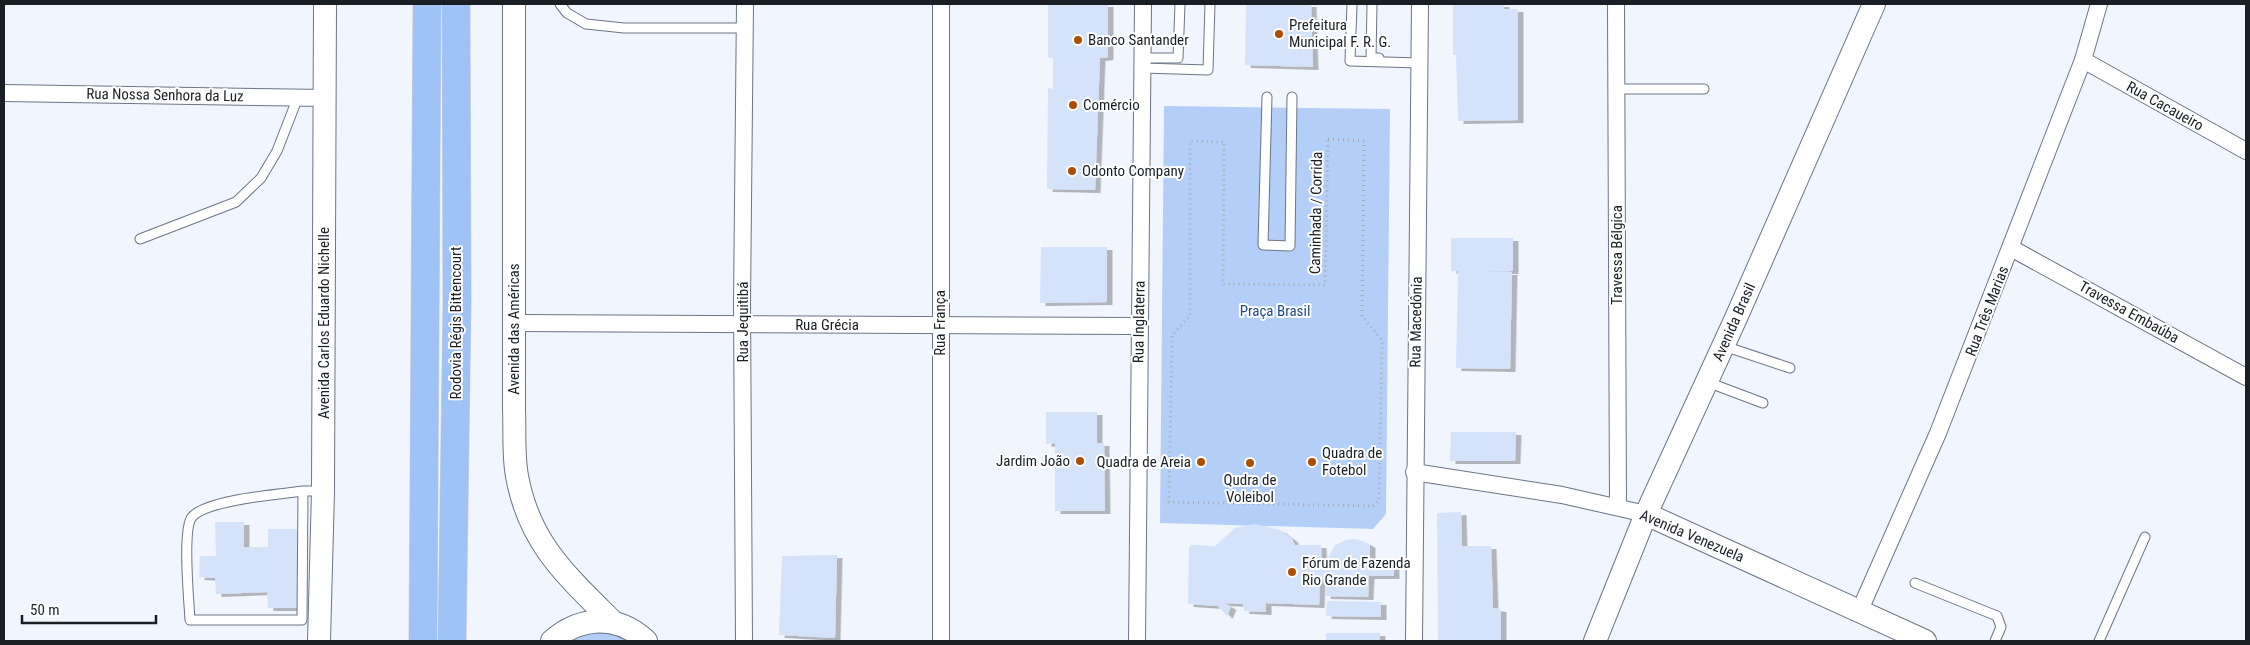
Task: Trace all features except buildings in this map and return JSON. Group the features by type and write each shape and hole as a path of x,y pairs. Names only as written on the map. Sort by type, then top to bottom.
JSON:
{"highway":[{"name":"Rodovia Régis Bittencourt","path":"423,641 427,4"},
{"name":"Rodovia Régis Bittencourt","path":"452,641 457,302 456,4"}],"main road":[{"name":"Avenida Carlos Eduardo Nichelle","path":"314,627 313,491 326,98 325,4"},
{"name":"Avenida das Américas","path":"514,4 516,474 524,506 537,539 558,566 612,621"},
{"name":"Avenida Brasil","path":"1595,641 1646,514 1723,346 1874,4"},
{"name":"Avenida Venezuela","path":"1646,514 1926,641"},
{"path":"552,641 565,630 588,621 612,621 626,626 646,641"}],"street":[{"name":"Rua Jequitibá","path":"744,641 745,4"},
{"name":"Rua França","path":"941,4 941,641"},
{"name":"Rua Inglaterra","path":"1137,641 1143,4"},
{"name":"Rua Macedônia","path":"1414,641 1414,472 1420,4"},
{"name":"Travessa Bélgica","path":"1616,4 1618,506"},
{"name":"Rua Três Marias","path":"1859,612 1938,433 2083,60 2099,4"},
{"name":"Rua Cacaueiro","path":"2083,60 2246,151"},
{"name":"Rua Nossa Senhora da Luz","path":"4,93 326,98"},
{"name":"Travessa Embaúba","path":"2011,248 2246,377"},
{"name":"Rua Grécia","path":"514,323 1139,326"},
{"name":"Avenida Venezuela","path":"1414,472 1618,506 1646,514"}],"lane":[{"path":"560,4 567,13 586,24 624,28 745,28"},
{"path":"1142,63 1178,58 1180,4"},
{"path":"1142,63 1208,70 1210,4"},
{"path":"1352,4 1350,61 1420,61"},
{"path":"1372,4 1371,58 1420,61"},
{"path":"1616,88 1704,89"},
{"path":"140,239 236,202 261,178 277,151 298,97"},
{"path":"1267,97 1263,245 1290,246 1292,97"},
{"path":"1723,346 1790,368"},
{"path":"1706,382 1763,403"},
{"path":"313,491 239,500 200,511 191,518 187,534 190,620 314,627"},
{"path":"2099,641 2145,536"},
{"path":"1915,583 1997,616 2001,627 1995,641"}],"path":[{"name":"Caminhada / Corrida","path":"1328,139 1364,141 1362,316 1382,340 1379,495 1377,504 1373,506 1168,502 1172,335 1190,316 1190,141 1224,142 1222,284 1325,285 1328,139"}],"green space":[{"name":"Praça Brasil","path":"1164,106 1390,109 1386,514 1373,529 1160,523"},
{"path":"588,632 611,633 628,641 566,641"}],"place":[{"name":"Prefeitura Municipal F. R. G.","path":"1279,34"},
{"name":"Banco Santander","path":"1078,40"},
{"name":"Comércio","path":"1073,105"},
{"name":"Odonto Company","path":"1072,171"},
{"name":"Jardim João","path":"1080,461"},
{"name":"Quadra de Areia","path":"1201,462"},
{"name":"Quadra de Fotebol","path":"1312,462"},
{"name":"Qudra de Voleibol","path":"1250,463"},
{"name":"Fórum de Fazenda Rio Grande","path":"1292,572"}]}
